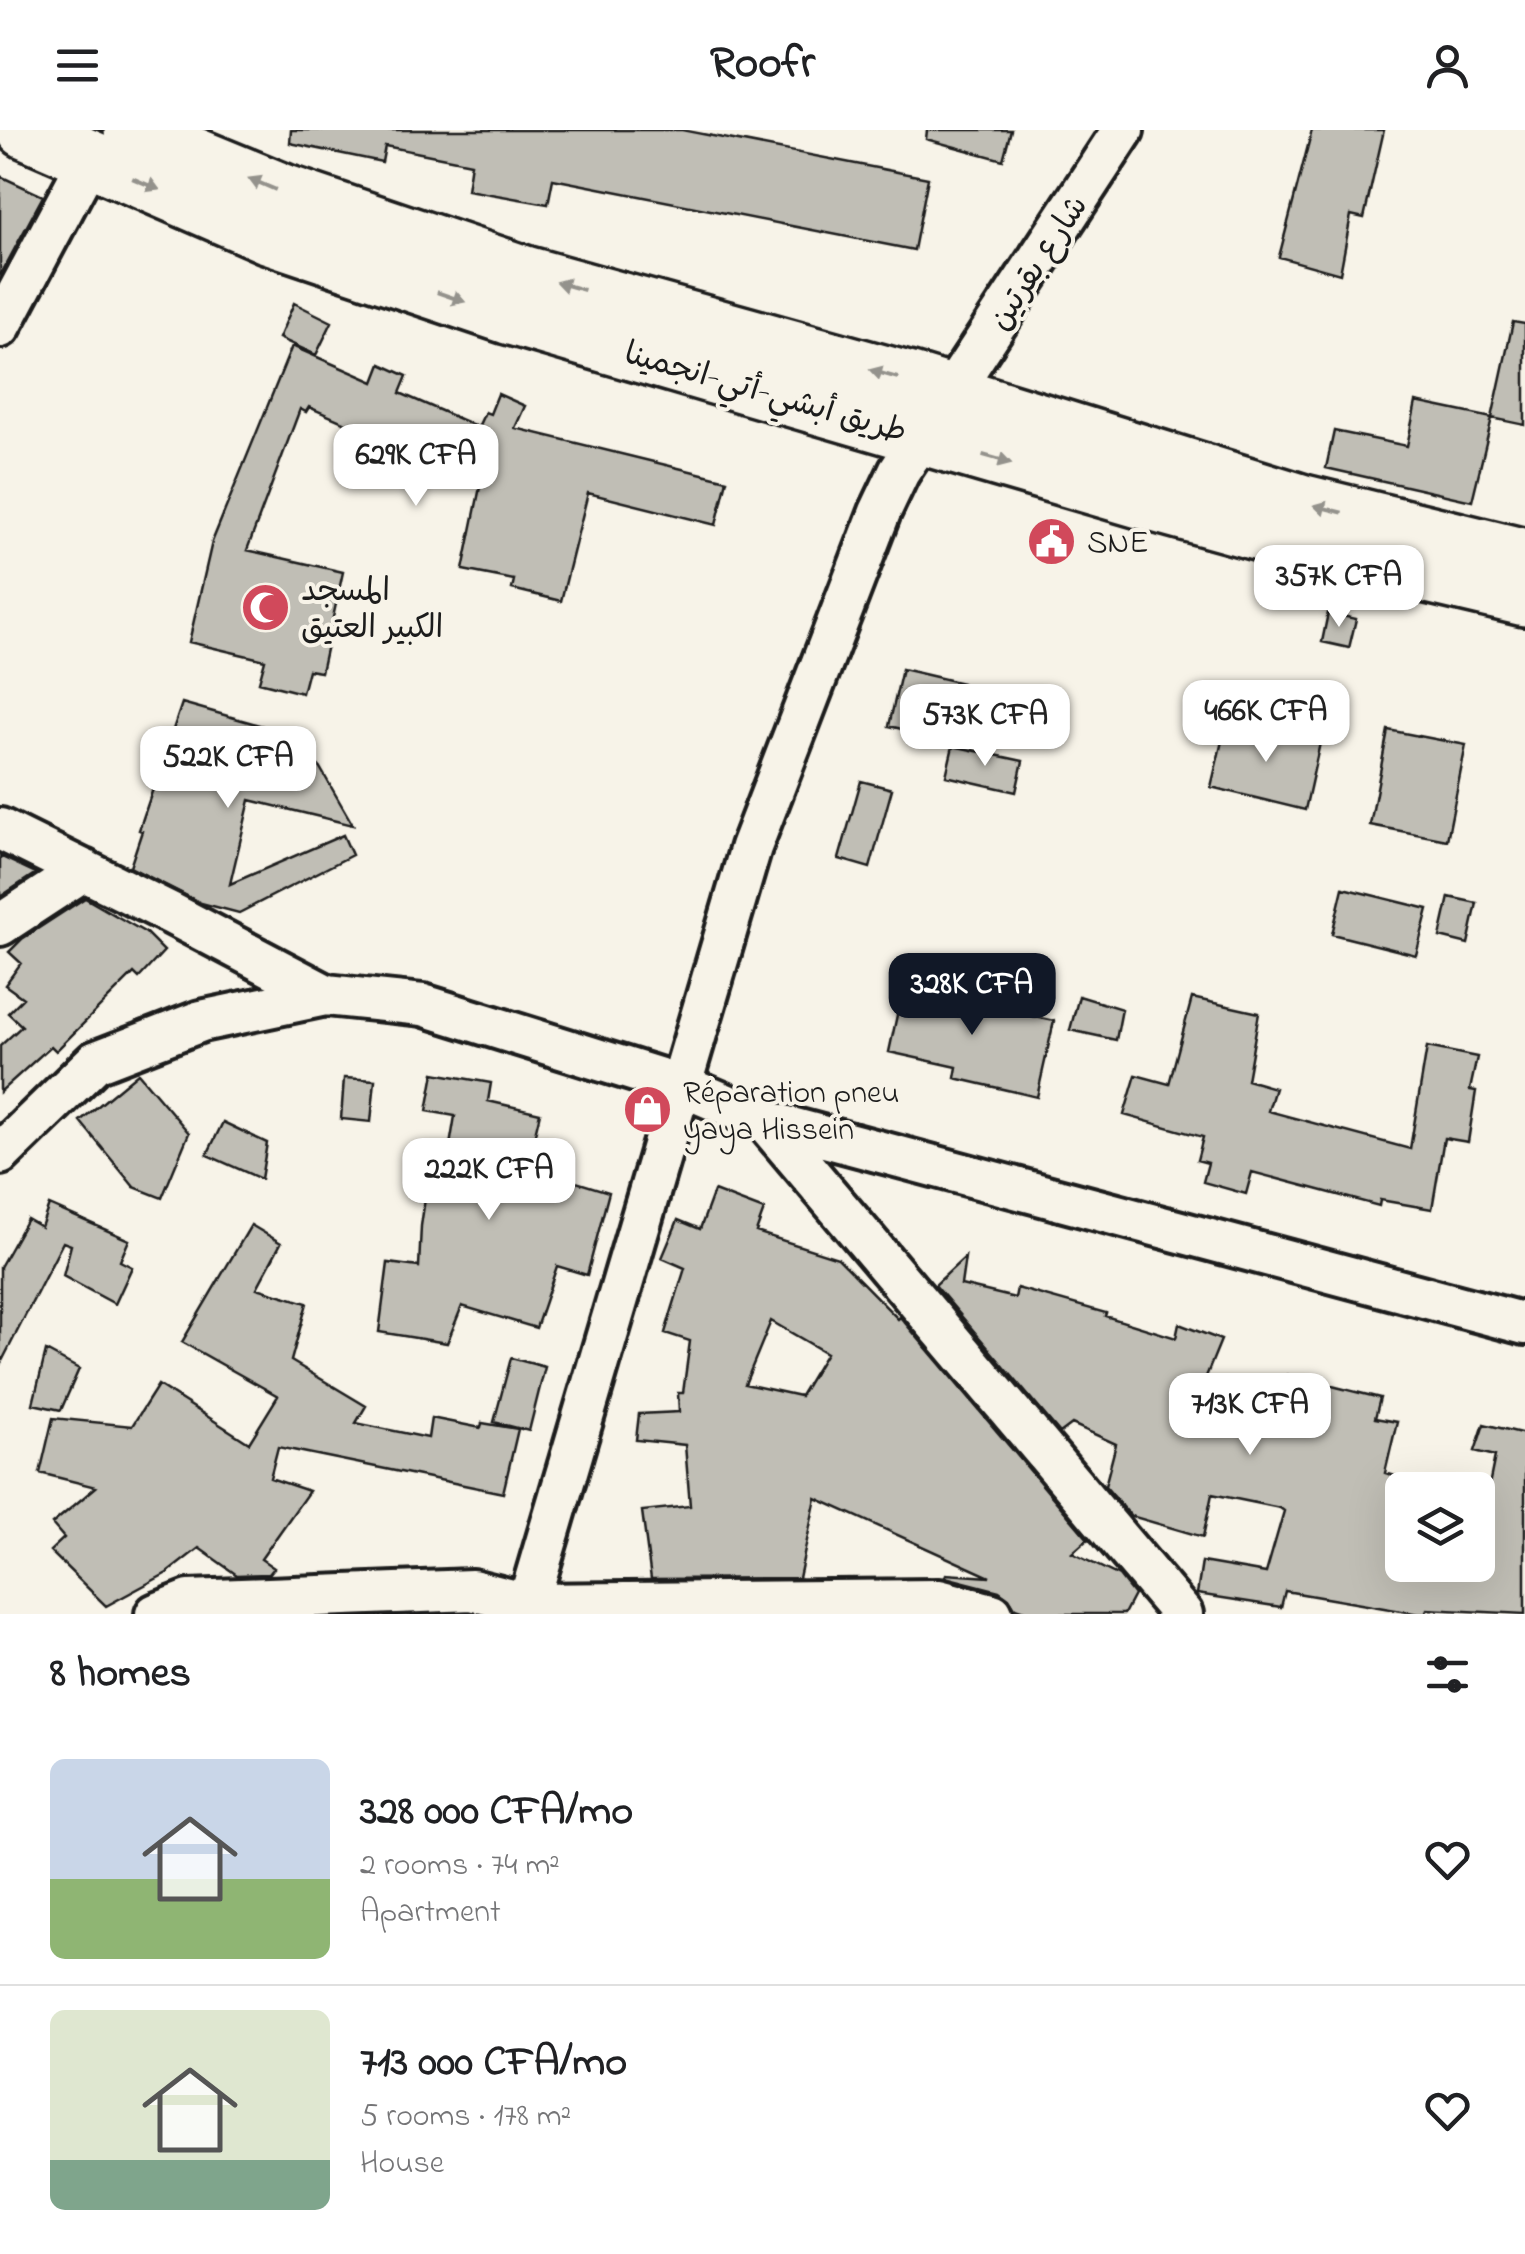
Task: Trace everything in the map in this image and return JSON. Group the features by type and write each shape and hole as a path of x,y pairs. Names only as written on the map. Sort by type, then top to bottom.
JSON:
{"highway":[{"path":"25,130 111,145 282,192 936,416 1525,557"},
{"name":"طريق أبشي-أتي-انجمينا","path":"936,416 1314,548 1525,598"}],"street":[{"name":"شارع بقرتين","path":"527,1609 750,847 880,512 899,472 1123,130"},
{"path":"0,327 111,145"},
{"path":"0,829 326,995"},
{"path":"0,926 84,870"},
{"path":"0,1154 94,1062 201,1021 326,995 423,1005 680,1085 765,1121 1525,1324"},
{"path":"765,1121 1182,1614"},
{"path":"176,1610 472,1590 527,1609 939,1600 992,1614"}],"building":[{"path":"291,130 682,130 928,178 914,250 553,179 548,204 467,190 471,163 385,146 382,162 290,143"},
{"path":"927,130 1011,130 1003,160 926,139"},
{"path":"1312,130 1384,130 1364,218 1351,215 1340,274 1279,257"},
{"path":"0,176 43,196 0,276"},
{"path":"294,303 332,322 316,355 279,338"},
{"path":"1513,322 1525,324 1525,425 1492,418"},
{"path":"292,346 374,382 381,364 407,376 400,393 478,427 485,412 490,414 498,394 525,406 515,428 727,480 716,525 588,493 561,601 512,589 514,580 463,570 481,482 309,407 306,412 300,409 247,550 343,572 321,672 308,670 302,693 259,682 265,660 189,642 212,542"},
{"path":"1416,402 1492,418 1472,501 1326,468 1334,431 1407,446"},
{"path":"1328,613 1356,619 1349,648 1322,642"},
{"path":"902,669 962,683 950,740 889,726"},
{"path":"182,703 270,728 264,752 319,766 353,825 250,800 230,884 343,835 352,855 239,913 201,903 130,867"},
{"path":"1227,720 1320,743 1305,810 1211,787"},
{"path":"1388,730 1466,745 1447,840 1370,825"},
{"path":"953,746 1023,761 1016,792 946,776"},
{"path":"861,781 892,789 870,868 839,859"},
{"path":"0,856 36,873 0,897"},
{"path":"1343,888 1428,909 1416,955 1332,934"},
{"path":"1449,897 1477,903 1468,944 1440,937"},
{"path":"85,898 146,933 164,951 139,978 134,973 56,1051 51,1046 0,1092 0,1046 22,1026 8,1013 23,998 5,985 21,963 9,952 22,939"},
{"path":"905,978 951,989 949,998 1054,1021 1037,1097 955,1078 957,1067 889,1052"},
{"path":"1079,996 1122,1009 1116,1040 1070,1030"},
{"path":"1192,998 1259,1013 1247,1080 1275,1088 1268,1111 1410,1149 1427,1047 1477,1057 1470,1090 1476,1091 1468,1142 1444,1138 1432,1209 1380,1200 1379,1206 1252,1172 1246,1194 1203,1182 1208,1163 1197,1160 1203,1137 1124,1115 1136,1075 1169,1084"},
{"path":"138,1073 189,1133 162,1198 134,1187 80,1121"},
{"path":"434,1073 491,1083 488,1101 540,1113 527,1167 609,1192 587,1275 557,1266 536,1328 462,1306 447,1343 379,1332 388,1263 419,1267 428,1178 444,1181 455,1116 427,1111"},
{"path":"344,1078 375,1080 371,1122 341,1119"},
{"path":"223,1122 267,1143 261,1179 207,1155"},
{"path":"714,1191 764,1210 756,1232 838,1258 900,1317 1088,1539 1072,1553 1119,1576 1134,1595 1124,1614 1033,1614 1015,1608 999,1591 945,1577 990,1577 816,1498 799,1578 651,1579 642,1511 690,1506 685,1445 636,1440 639,1414 679,1412 678,1393 683,1393 690,1341 665,1333 685,1268 662,1258 678,1220 700,1229","holes":["771,1321 826,1353 800,1396 745,1384"]},
{"path":"49,1205 129,1240 120,1261 132,1267 115,1304 63,1276 71,1245 63,1242 0,1365 0,1267 27,1219 41,1227"},
{"path":"251,1225 281,1243 257,1288 307,1303 291,1361 366,1406 356,1423 428,1438 431,1418 481,1428 482,1423 518,1429 503,1493 278,1447 270,1478 309,1491 261,1559 274,1568 269,1574 237,1575 199,1548 167,1573 106,1606 50,1551 64,1538 52,1524 96,1487 40,1473 53,1418 132,1426 158,1385 249,1443 278,1396 182,1342"},
{"path":"965,1257 961,1285 1015,1298 1017,1288 1176,1338 1179,1324 1221,1340 1201,1389 1275,1418 1288,1375 1380,1398 1375,1418 1397,1422 1385,1472 1385,1582 1495,1582 1495,1472 1492,1472 1495,1456 1475,1451 1484,1424 1525,1434 1525,1614 1427,1609 1426,1614 1419,1614 1285,1591 1281,1607 1197,1594 1202,1562 1266,1573 1284,1511 1212,1494 1203,1537 1131,1516 1105,1486 1116,1444 1072,1424 1060,1433 935,1285"},
{"path":"46,1351 79,1369 61,1410 33,1404"},
{"path":"511,1358 545,1367 529,1431 494,1422"}],"place":[{"name":"SNE","path":"1052,541"},
{"name":"المسجد الكبير العتيق","path":"266,607"},
{"name":"Réparation pneu yaya Hissein","path":"648,1109"}]}
